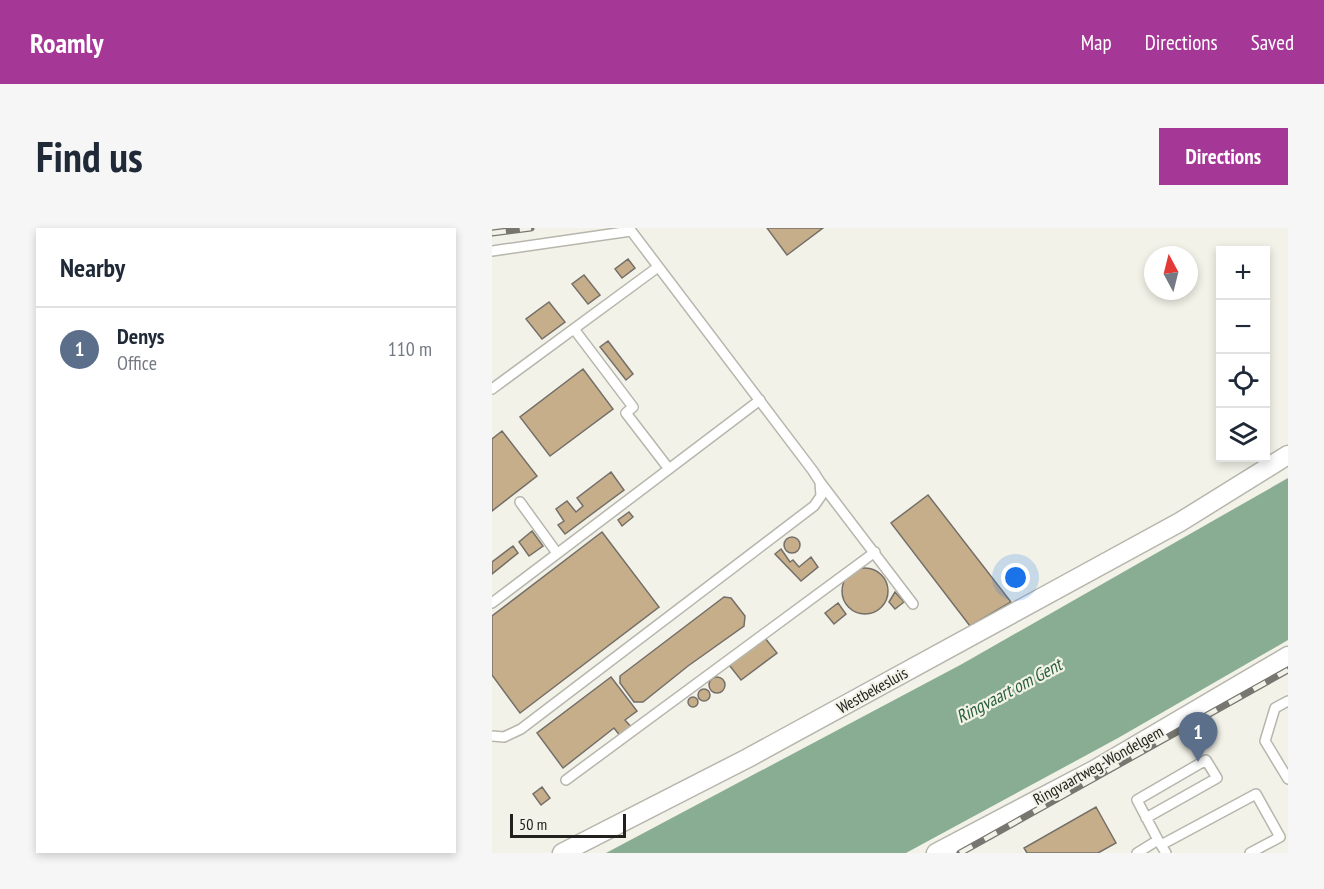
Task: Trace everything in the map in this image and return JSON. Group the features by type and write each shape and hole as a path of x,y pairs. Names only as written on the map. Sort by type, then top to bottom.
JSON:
{"street":[{"name":"Westbekesluis","path":"562,853 748,758 1180,522 1288,455"},
{"name":"Ringvaartweg-Wondelgem","path":"936,853 1094,770 1288,656"}],"lane":[{"path":"492,251 630,229 913,604"},
{"path":"492,389 658,267"},
{"path":"574,329 633,407 626,413 669,469"},
{"path":"492,603 760,400"},
{"path":"492,736 504,737 521,729 814,506 821,496 820,482"},
{"path":"520,502 557,553"},
{"path":"566,780 875,552"},
{"path":"1288,701 1275,708 1265,741 1288,779"},
{"path":"1146,818 1217,778 1206,760 1137,800 1146,818 1162,846"},
{"path":"1137,853 1162,846 1256,794 1280,837 1250,853"}],"water":[{"name":"Ringvaart om Gent","path":"1288,478 1288,640 1118,738 906,853 606,853 962,664"}],"building":[{"path":"767,228 823,228 787,255"},
{"path":"628,259 635,268 622,278 615,269"},
{"path":"584,275 600,295 588,304 572,284"},
{"path":"549,302 565,322 542,339 526,319"},
{"path":"608,341 633,374 626,380 600,347"},
{"path":"583,369 613,409 550,456 520,417"},
{"path":"502,431 537,476 492,511 492,439"},
{"path":"611,472 624,490 565,534 558,525 564,521 556,509 567,501 576,512 583,506 577,498"},
{"path":"928,495 1011,602 970,626 891,523"},
{"path":"629,512 633,517 622,526 618,520"},
{"path":"532,531 543,546 529,556 519,542"},
{"path":"602,532 659,607 520,713 492,675 492,616"},
{"path":"792,537 798,539 800,545 798,551 792,553 786,551 784,545 786,539"},
{"path":"513,546 518,553 492,574 492,562"},
{"path":"781,549 790,562 793,560 799,567 811,557 818,567 801,581 775,554"},
{"path":"865,568 881,575 888,591 881,607 865,614 849,607 842,591 849,575"},
{"path":"895,592 904,602 895,609 889,602"},
{"path":"724,597 731,598 745,616 744,626 643,702 634,702 620,683 620,676"},
{"path":"838,603 846,614 834,624 825,613"},
{"path":"765,638 777,653 741,680 729,665"},
{"path":"611,677 637,711 625,720 633,729 621,737 614,728 563,768 537,733"},
{"path":"714,677 720,677 725,685 723,691 714,693 709,688 709,682"},
{"path":"706,689 710,695 706,701 702,701 698,693"},
{"path":"693,697 698,702 693,707 688,702"},
{"path":"542,787 550,798 541,805 533,794"},
{"path":"1096,807 1116,843 1098,853 1027,853 1024,848"}],"railway":[{"path":"492,233 531,228"},
{"path":"960,853 1288,670"}],"place":[{"name":"Denys","path":"1198,762"}]}
